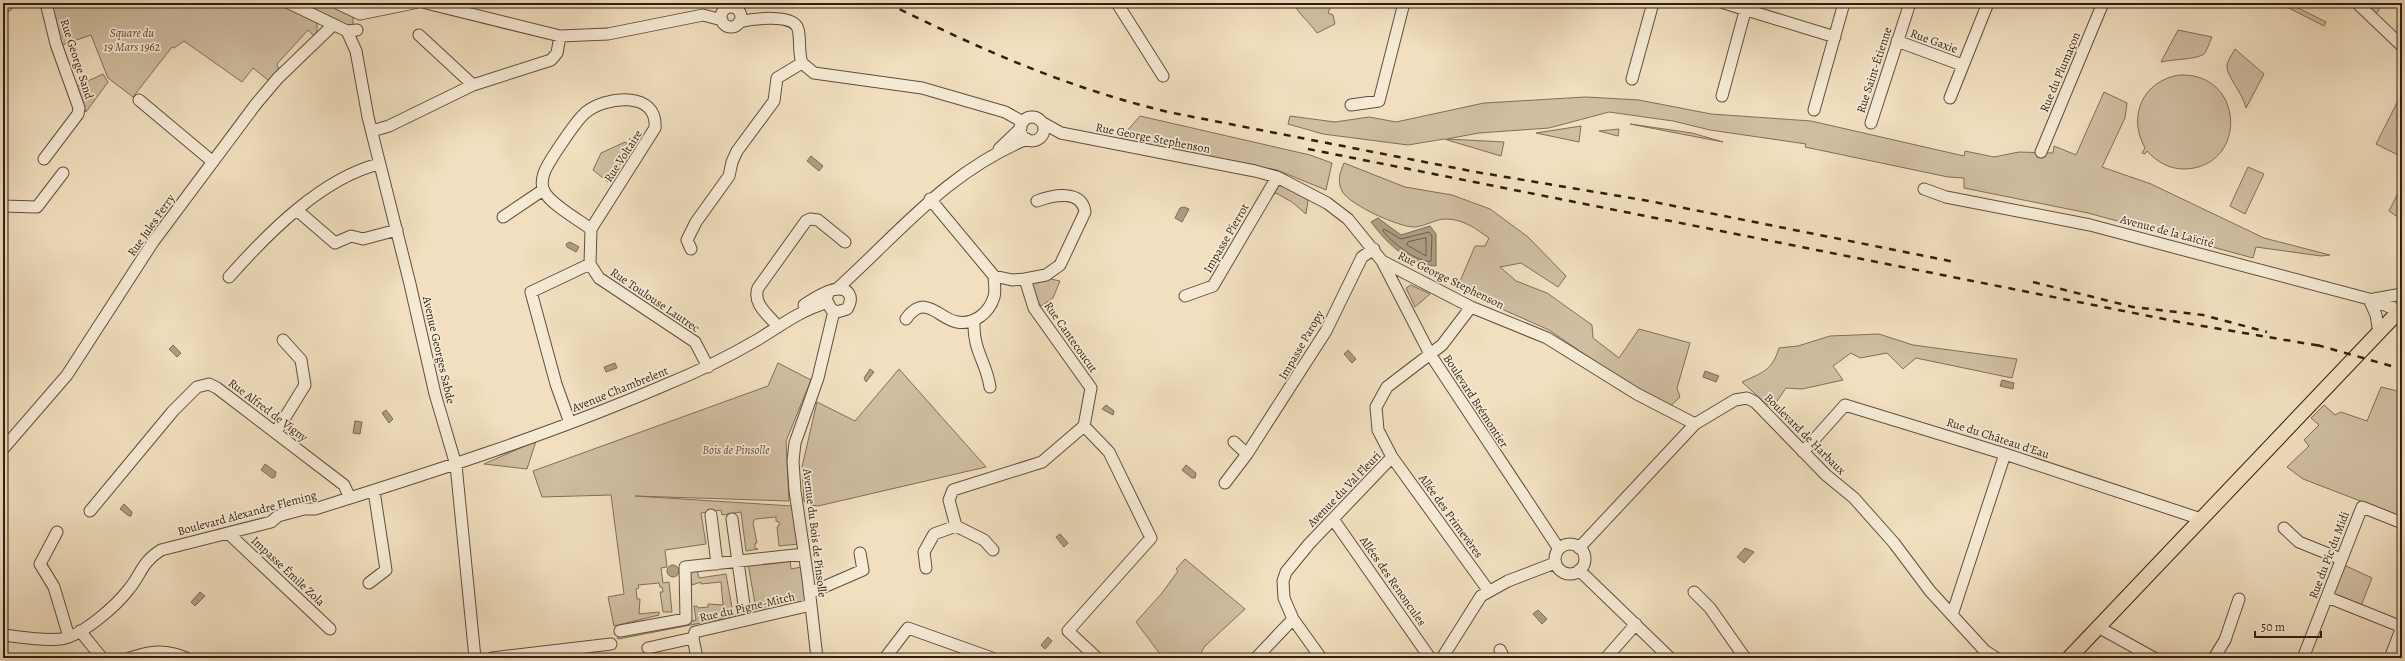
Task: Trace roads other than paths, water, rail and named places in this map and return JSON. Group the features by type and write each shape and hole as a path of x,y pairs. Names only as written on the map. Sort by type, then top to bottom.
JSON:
{"main road":[{"path":"2069,658 2379,333 2400,315"}],"street":[{"path":"3,8 9,3"},
{"name":"Rue George Sand","path":"44,159 78,114 79,108 56,44 46,3"},
{"path":"289,3 333,25 356,25 380,10 408,3"},
{"path":"337,3 356,25"},
{"path":"426,3 560,36 608,34 703,15 722,16"},
{"path":"1117,3 1163,76"},
{"path":"1351,106 1379,101 1404,3"},
{"path":"1632,79 1653,3"},
{"path":"1724,3 1747,6 1835,37"},
{"path":"1814,110 1844,3"},
{"name":"Rue Saint-Étienne","path":"1871,123 1910,3"},
{"name":"Rue Gaxie","path":"1950,98 1988,3"},
{"name":"Rue du Plumaçon","path":"2041,152 2103,3"},
{"path":"2357,3 2402,46"},
{"path":"1722,96 1747,6"},
{"path":"722,16 726,8 785,19 793,22 798,29 802,64"},
{"path":"722,16 726,25 732,26 741,12"},
{"name":"Rue Jules Ferry","path":"3,449 67,375 153,242 278,78 333,25"},
{"name":"Avenue Georges Sabde","path":"356,25 356,51 372,131 397,230 435,394 456,465 475,658"},
{"path":"419,35 473,85"},
{"path":"372,131 389,126 473,85 551,60 558,53 560,36"},
{"name":"Rue Gaxie","path":"1897,41 1962,65"},
{"path":"802,64 821,75 922,88 1005,112 1022,125"},
{"path":"691,249 687,240 696,222 729,176 732,162 738,151 774,101 777,78 802,64"},
{"name":"Rue Voltaire","path":"543,190 542,184 544,171 586,112 604,103 627,99 645,104 654,116 656,124 654,132 591,229"},
{"path":"139,100 213,162"},
{"path":"1033,117 1043,123 1044,130 1041,137 1034,140 1027,139 1022,133 1022,125 1033,117"},
{"name":"Rue George Stephenson","path":"1043,123 1061,133 1277,177 1327,203 1348,219 1374,249 1382,261 1471,307 1547,338 1637,394 1695,424"},
{"name":"Avenue Chambrelent","path":"989,160 1022,125"},
{"name":"Rue George Stephenson","path":"1041,137 1061,133"},
{"name":"Avenue Chambrelent","path":"782,324 793,313 809,302 834,290 930,199 958,176 1027,139"},
{"path":"228,277 276,227 334,183 350,174 380,164"},
{"path":"3,206 37,207 63,173"},
{"name":"Impasse Pierrot","path":"1185,296 1213,286 1277,177"},
{"name":"Avenue de la Laïcité","path":"1924,189 1946,197 2090,225 2371,303"},
{"path":"503,217 543,190 552,200 591,229 590,264 531,292 556,384 570,423"},
{"path":"930,199 994,276 1012,280 1046,275 1060,265 1085,212 1082,202 1074,196 1050,196 1037,201"},
{"path":"298,211 335,243 351,236 363,239 397,230"},
{"path":"782,324 757,301 755,294 806,221 813,219 818,220 845,242"},
{"name":"Avenue Chambrelent","path":"456,465 570,423 708,367 803,311 849,305 849,294 857,276 888,239"},
{"name":"Impasse Paropy","path":"1225,483 1247,454 1326,331 1362,257 1374,249"},
{"name":"Boulevard Brémontier","path":"1382,261 1430,354 1559,549"},
{"name":"Rue Toulouse Lautrec","path":"590,264 599,278 695,342 708,367"},
{"path":"906,319 912,310 919,308 934,310 957,322 974,322 988,309 994,296 994,276"},
{"name":"Rue Cantecoucut","path":"1025,279 1034,308 1091,388 1084,426"},
{"path":"835,308 834,290 844,289 849,294"},
{"path":"2371,303 2402,294"},
{"path":"2371,303 2400,315"},
{"path":"2371,303 2379,333"},
{"name":"Avenue du Val Fleuri","path":"1321,658 1293,619 1284,598 1283,580 1286,572 1309,544 1392,457 1378,430 1376,407 1387,387 1442,344 1471,307"},
{"name":"Avenue du Bois de Pinsolle","path":"817,658 810,593 795,492 793,461 795,443 827,344 835,308"},
{"path":"974,322 975,347 988,374 990,386"},
{"path":"276,432 305,385 301,360 283,340"},
{"name":"Rue Alfred de Vigny","path":"90,511 173,412 197,387 208,384 217,388 344,485 350,498"},
{"name":"Boulevard de Harbaux","path":"1579,548 1695,424 1735,400 1747,398 1755,402 1803,452 1854,498 1894,543 1930,591 1985,651 1996,658"},
{"name":"Rue du Château d'Eau","path":"1803,452 1845,405 2005,454 2201,519"},
{"path":"956,526 949,500 953,490 1042,462 1084,426 1109,452 1151,538 1068,631 1097,658"},
{"path":"1234,442 1247,454"},
{"path":"1952,615 2005,454"},
{"name":"Allée des Primevères","path":"1392,457 1488,590"},
{"name":"Boulevard Alexandre Fleming","path":"3,635 50,639 69,637 80,631 124,595 140,568 153,555 175,546 271,522 278,516 304,509 312,510 456,465"},
{"path":"369,583 386,570 374,491"},
{"name":"Rue du Pic du Midi","path":"2303,658 2362,507 2402,523"},
{"path":"711,515 718,564"},
{"name":"Allées des Renoncules","path":"1333,519 1430,658"},
{"path":"732,520 744,605"},
{"path":"926,568 924,552 934,534 956,526 984,540 993,550"},
{"path":"2284,528 2299,542 2341,559"},
{"path":"57,532 40,564 54,587 69,637"},
{"name":"Impasse Émile Zola","path":"228,533 330,629"},
{"path":"1566,544 1579,548 1584,561 1579,570 1575,573 1566,573 1556,563 1555,558 1559,549 1566,544"},
{"path":"810,593 863,570 860,553"},
{"path":"620,631 686,619 685,568 804,554"},
{"path":"1442,658 1477,602 1488,590 1556,563"},
{"path":"1579,570 1670,658"},
{"path":"1694,592 1710,608 1745,658"},
{"path":"2327,597 2402,627 2390,658"},
{"path":"2214,658 2225,640 2239,599"},
{"name":"Rue du Pigne-Mitch","path":"697,658 693,638 694,632 811,606"},
{"path":"1256,658 1293,619"},
{"path":"1606,658 1636,624"},
{"path":"2098,627 2154,658"},
{"path":"885,658 908,628 992,658"},
{"path":"80,631 102,658"},
{"name":"Rue du Pigne-Mitch","path":"648,648 693,638"},
{"path":"492,658 611,644"},
{"path":"130,658 150,651 167,651 186,658"}],"water":[{"path":"811,156 823,166 819,171 807,161"},
{"path":"1184,207 1189,209 1182,222 1175,218 1180,208"},
{"path":"1378,218 1401,235 1430,226 1436,234 1436,266 1416,262 1399,251 1371,222"},
{"path":"570,242 579,247 576,252 567,247 566,244"},
{"path":"173,345 181,353 177,357 169,349"},
{"path":"1348,350 1356,359 1352,363 1344,354"},
{"path":"615,363 617,368 606,372 604,367"},
{"path":"870,369 874,372 866,382 864,378"},
{"path":"1705,371 1719,376 1716,382 1703,377"},
{"path":"2002,380 2014,383 2013,389 2000,386"},
{"path":"1106,405 1114,411 1113,415 1102,409"},
{"path":"386,410 393,419 389,423 382,413"},
{"path":"355,421 362,422 360,434 353,433"},
{"path":"265,464 276,472 275,477 272,478 261,470"},
{"path":"1186,465 1196,473 1195,478 1192,478 1182,470"},
{"path":"124,504 132,512 131,516 120,509"},
{"path":"1060,534 1068,543 1064,547 1056,537"},
{"path":"1745,548 1754,552 1744,563 1737,557"},
{"path":"673,565 677,567 679,571 677,575 673,577 669,575 667,571 669,567"},
{"path":"200,592 205,596 195,606 191,602"},
{"path":"1538,610 1547,619 1542,624 1533,614"},
{"path":"1048,637 1052,641 1045,649 1041,645"}],"railway":[{"path":"887,3 990,52 1024,66 1094,91 1168,112 1476,172 1649,201 1955,262"},
{"path":"1308,149 2179,322 2321,346"},
{"path":"2033,282 2133,307 2203,315 2267,332"},
{"path":"2317,345 2402,369"}],"park label":[{"name":"Square du 19 Mars 1962","path":"132,40"},
{"name":"Bois de Pinsolle","path":"736,450"}]}
